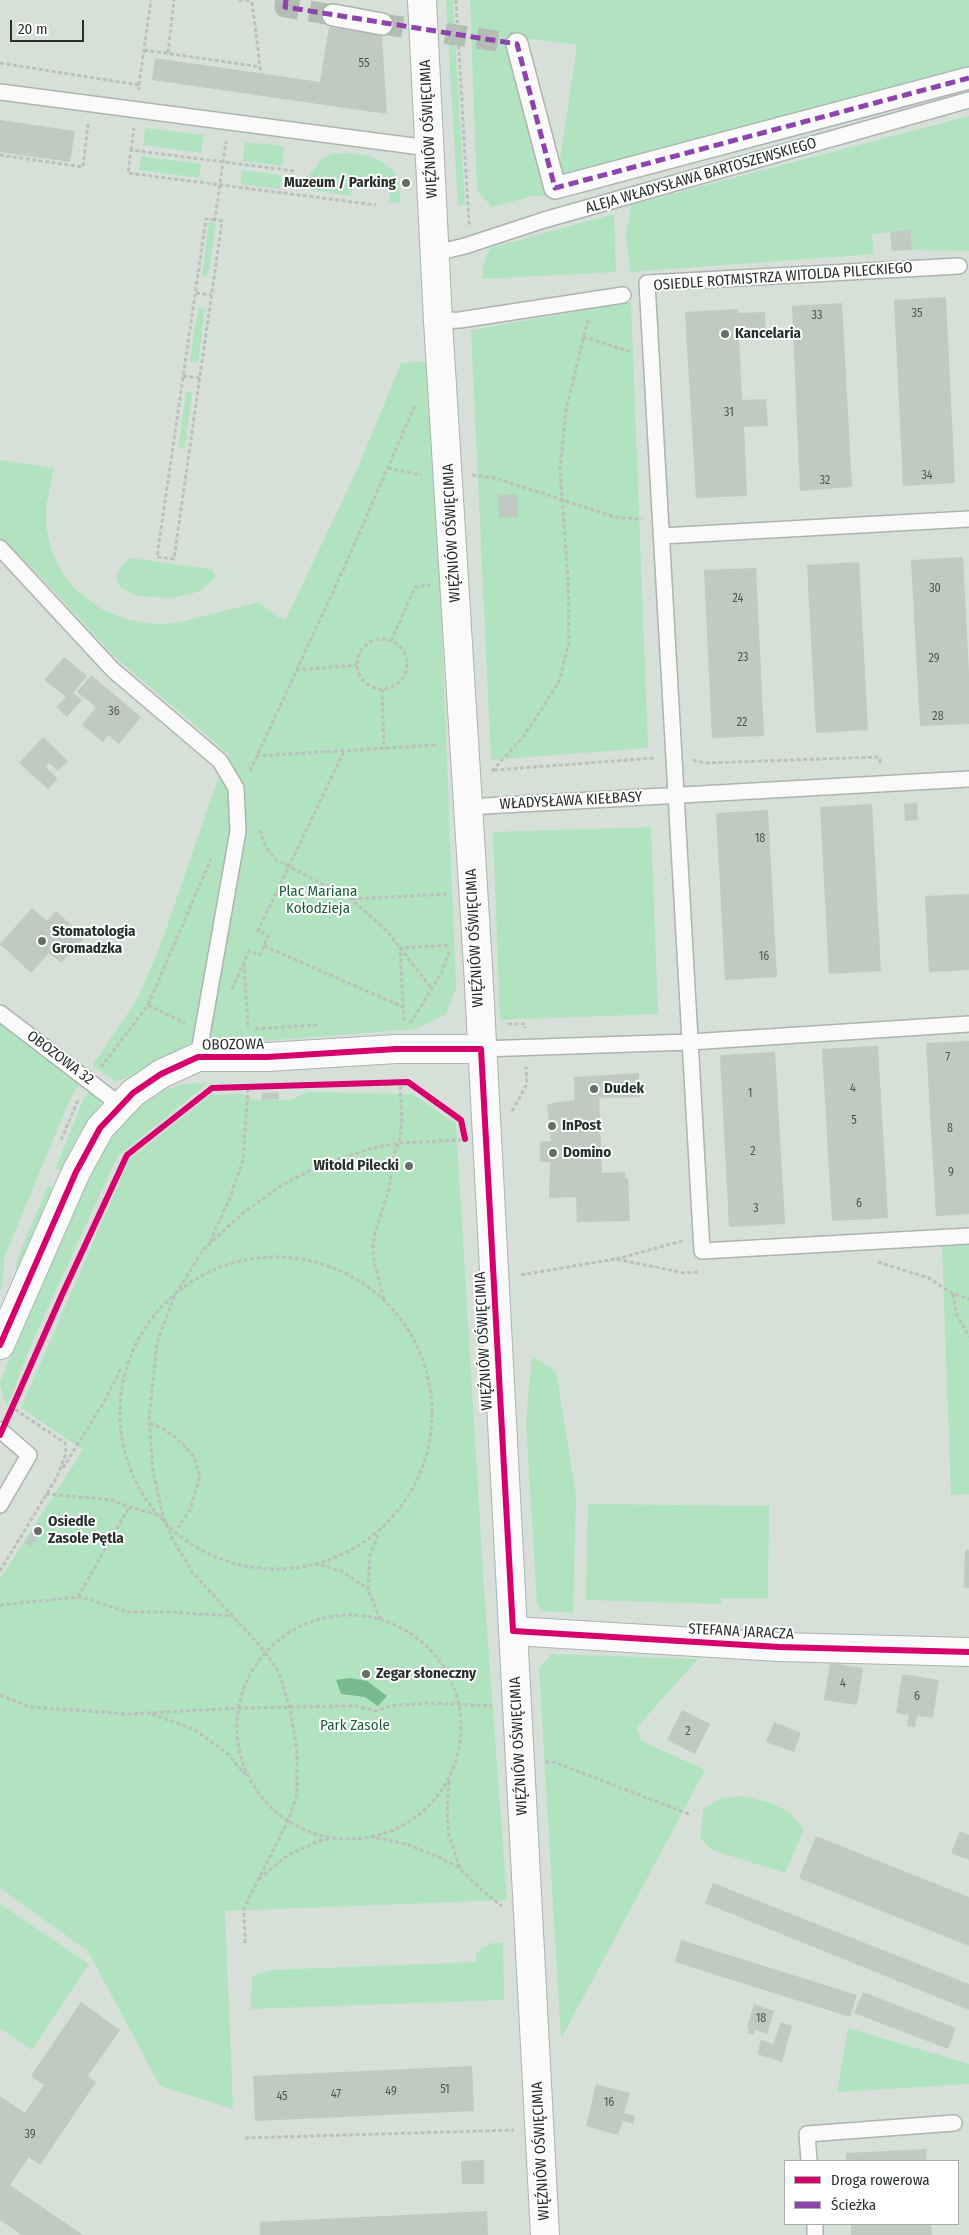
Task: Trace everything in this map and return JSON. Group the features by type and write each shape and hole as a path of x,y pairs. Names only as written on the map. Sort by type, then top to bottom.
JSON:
{"street":[{"name":"WIĘŹNIÓW OŚWIĘCIMIA","path":"422,0 438,321 449,476 545,2235"},
{"path":"332,15 382,24"},
{"path":"517,44 555,188 969,78"},
{"name":"OBOZOWA","path":"0,1345 76,1172 100,1128 120,1105 200,1044 267,1056 396,1049 481,1049"},
{"name":"STEFANA JARACZA","path":"513,1631 778,1647 969,1652"}],"lane":[{"path":"0,92 429,148"},
{"name":"ALEJA WŁADYSŁAWA BARTOSZEWSKIEGO","path":"435,253 465,246 544,220 969,100"},
{"name":"OSIEDLE ROTMISTRZA WITOLDA PILECKIEGO","path":"701,1236 647,283 959,266"},
{"path":"438,321 460,320 623,295"},
{"path":"662,536 969,519"},
{"path":"0,548 113,670 220,760 236,788 238,831 200,1044"},
{"path":"676,795 969,779"},
{"name":"WŁADYSŁAWA KIEŁBASY","path":"467,807 676,795"},
{"name":"OBOZOWA 32","path":"0,1013 91,1080 120,1105"},
{"path":"481,1049 690,1042 969,1024"},
{"path":"701,1236 702,1250 969,1236"},
{"path":"0,1430 29,1455 0,1505"},
{"path":"809,2160 807,2134 954,2123"}],"path":[{"path":"139,85 152,0"},
{"path":"168,53 174,0"},
{"path":"239,0 252,1 261,74"},
{"path":"456,0 469,224"},
{"path":"144,50 261,67"},
{"path":"135,120 128,172 376,205"},
{"path":"0,155 83,167 89,125"},
{"path":"215,220 226,138"},
{"path":"131,150 294,171"},
{"path":"206,219 222,221 174,559 157,557 196,293 206,219"},
{"path":"196,293 211,295"},
{"path":"489,774 524,736 559,682 569,642 568,579 560,470 566,410 588,319 606,304 623,295"},
{"path":"583,337 616,347"},
{"path":"184,376 200,378"},
{"path":"236,801 417,401"},
{"path":"388,468 429,477"},
{"path":"469,475 495,478 615,517 661,521"},
{"path":"391,641 415,587 434,584"},
{"path":"381,639 391,641 399,646 405,654 407,664 405,674 392,687 382,689 373,687 365,682 359,674 357,665 358,655 364,647 372,642 381,639"},
{"path":"296,670 357,665"},
{"path":"382,689 384,749"},
{"path":"256,756 442,745"},
{"path":"228,996 249,951 260,956 268,936 258,931 344,751"},
{"path":"494,770 674,756 705,763 879,758 886,783"},
{"path":"259,829 265,846 275,858 351,899 387,931 432,989"},
{"path":"58,1149 84,1085 91,1080 148,1005 213,854"},
{"path":"448,884 449,903"},
{"path":"351,899 449,894"},
{"path":"395,1021 412,1020 442,972 451,945 451,936"},
{"path":"400,948 451,945"},
{"path":"264,946 403,1007"},
{"path":"400,948 404,1021"},
{"path":"244,962 248,1029"},
{"path":"148,1005 200,1044 248,1029 326,1025"},
{"path":"384,1299 374,1262 373,1246 375,1232 389,1189 394,1154 399,1143 402,1120 400,1081"},
{"path":"408,1082 461,1120 462,1126"},
{"path":"208,1245 230,1198 243,1160 248,1087"},
{"path":"162,1516 153,1471 150,1423 157,1342 174,1297 203,1250 244,1212 303,1173 323,1164 399,1143 464,1139 463,1133"},
{"path":"615,1260 701,1236"},
{"path":"57,1477 106,1400 123,1365 152,1317 190,1282 238,1262 289,1259 339,1272 384,1299 414,1338 430,1382 433,1434 427,1461 416,1489 378,1535 370,1556 368,1590 381,1620"},
{"path":"953,1294 956,1313 969,1337"},
{"path":"123,1365 117,1412 124,1462 162,1516 174,1542 193,1573 233,1616 279,1672 290,1708 297,1751 297,1794 288,1821 244,1908 245,1943"},
{"path":"150,1423 164,1429 183,1444 194,1458 200,1476 190,1510 178,1528"},
{"path":"46,1494 112,1500 162,1516 194,1542 237,1563 289,1569 319,1564 378,1535"},
{"path":"78,1597 129,1507"},
{"path":"319,1564 343,1572 368,1590"},
{"path":"0,1605 78,1597 128,1612 233,1616"},
{"path":"247,1777 237,1743 237,1708 250,1671 264,1652 285,1635 309,1622 347,1616 381,1620 405,1630 446,1668 460,1705 459,1743 449,1780 447,1814 449,1836 461,1870"},
{"path":"0,1695 30,1707 129,1714 237,1708 356,1706 376,1711 390,1706 428,1702 497,1706"},
{"path":"149,1713 193,1729 226,1752 268,1806 288,1821 296,1826 335,1838"},
{"path":"554,1762 689,1814"},
{"path":"375,1838 398,1829 427,1809 449,1780"},
{"path":"257,1881 288,1855 319,1840 375,1838 406,1844 441,1858 461,1870 484,1892 507,1909"},
{"path":"245,2138 519,2130"}],"green space":[{"path":"446,0 453,0 465,205 458,206"},
{"path":"470,0 969,0 969,70 557,181 577,45 507,36 552,196 533,196 492,207 477,191"},
{"path":"969,116 969,251 912,250 910,230 872,234 874,254 630,272 626,237 631,205"},
{"path":"145,128 204,135 201,153 143,145"},
{"path":"245,142 284,146 282,166 243,161"},
{"path":"347,153 370,156 383,162 393,171 399,182 400,204 390,202 389,182 354,177 351,196 306,189 308,177 321,159 332,154"},
{"path":"141,156 201,164 199,178 139,170"},
{"path":"242,170 282,175 280,189 241,184"},
{"path":"614,214 616,272 482,279 484,263 490,248"},
{"path":"209,222 216,223 208,277 202,276"},
{"path":"631,302 648,748 491,760 471,330"},
{"path":"198,307 205,308 198,362 190,361"},
{"name":"Plac Mariana Kołodzieja","path":"431,361 456,988 446,1014 416,1029 187,1047 117,1082 92,1066 138,998 162,941 214,790 229,754 117,659 35,571 0,538 0,460 54,468 46,507 46,526 51,549 61,571 75,589 101,609 125,619 164,624 181,622 258,602 279,618 286,619 357,470 401,363"},
{"path":"186,392 192,393 185,448 178,447"},
{"path":"130,558 211,569 216,576 203,589 194,593 171,598 138,596 121,588 116,578 120,567"},
{"path":"651,827 658,1014 500,1020 493,832"},
{"path":"0,1024 80,1084 70,1099 4,1258 3,1283 0,1291"},
{"path":"209,1082 117,1157 30,1347 8,1405 4,1400 0,1384 2,1377 95,1164 108,1141 125,1119 165,1090 184,1084"},
{"path":"90,1090 100,1099 100,1105 79,1134 61,1169 55,1170 83,1100"},
{"name":"Park Zasole","path":"307,1092 412,1094 456,1124 484,1589 507,1900 225,1911 233,2109 160,2086 88,1951 0,1888 0,1579 83,1450 21,1408 129,1160 210,1095 242,1094 253,1100 291,1100"},
{"path":"48,1185 53,1191 15,1280 16,1262"},
{"path":"969,1245 969,1494 951,1495 942,1246"},
{"path":"532,1356 556,1371 576,1496 573,1613 543,1611 537,1605 526,1421"},
{"path":"588,1504 769,1506 768,1598 721,1598 721,1604 586,1600"},
{"path":"552,1654 698,1659 636,1728 642,1741 705,1770 561,2039 539,1668"},
{"path":"742,1796 768,1802 789,1812 804,1829 785,1873 712,1850 700,1838 703,1809 722,1798"},
{"path":"0,1904 89,1964 32,2050 0,2028"},
{"path":"493,1943 503,1943 504,2000 251,2009 252,1976 271,1970 476,1962 476,1954 483,1947"},
{"path":"848,2028 969,2064 969,2084 837,2092"}],"shaded area":[{"path":"350,1678 367,1681 387,1696 378,1706 365,1697 341,1694 336,1680"}],"building":[{"path":"329,27 382,35 387,114 152,80 155,58 320,82"},
{"path":"0,120 75,131 70,162 0,152"},
{"path":"910,230 912,250 892,251 890,232"},
{"path":"946,297 955,483 903,486 894,300"},
{"path":"842,303 852,487 800,491 792,306"},
{"path":"738,309 738,313 765,312 766,332 755,332 755,338 739,339 742,400 766,399 768,426 744,427 747,496 696,498 685,312"},
{"path":"517,494 518,517 499,518 498,495"},
{"path":"963,557 969,673 969,724 920,726 911,560"},
{"path":"859,562 868,730 816,733 807,565"},
{"path":"756,568 764,736 712,738 704,570"},
{"path":"64,657 87,676 73,693 82,700 67,717 56,707 66,697 44,680"},
{"path":"91,675 141,717 119,744 108,735 103,742 82,725 96,707 77,692"},
{"path":"43,737 68,761 58,771 49,763 46,767 58,779 48,789 19,763"},
{"path":"917,803 918,820 905,821 904,804"},
{"path":"872,804 881,971 829,974 820,807"},
{"path":"768,810 777,977 725,980 716,813"},
{"path":"969,894 969,970 929,972 925,896"},
{"name":"Stomatologia Gromadzka","path":"32,908 47,921 56,911 85,937 61,963 49,953 31,973 0,944"},
{"path":"969,1041 969,1214 936,1216 926,1043"},
{"path":"878,1046 888,1218 832,1221 822,1049"},
{"path":"775,1052 785,1224 729,1227 720,1055"},
{"path":"639,1073 640,1097 599,1098 602,1173 625,1172 625,1178 628,1178 630,1221 577,1222 576,1197 549,1198 550,1162 540,1162 540,1142 551,1141 547,1104 575,1100 574,1077"},
{"path":"279,1092 279,1099 262,1100 262,1093"},
{"path":"38,1523 44,1527 32,1547 25,1543"},
{"path":"965,1550 969,1550 969,1588 964,1587"},
{"path":"830,1663 863,1668 857,1705 824,1700"},
{"path":"902,1674 939,1680 933,1718 917,1716 915,1727 907,1726 909,1715 896,1713"},
{"path":"682,1710 710,1724 695,1754 667,1740"},
{"path":"774,1722 801,1733 794,1752 766,1742"},
{"path":"960,1831 969,1835 969,1860 951,1853"},
{"path":"816,1836 969,1897 969,1946 799,1878"},
{"path":"713,1883 969,1984 969,2010 705,1903"},
{"path":"681,1940 857,1995 850,2017 675,1962"},
{"path":"863,1992 956,2028 948,2049 854,2013"},
{"path":"81,2002 120,2030 88,2076 96,2082 40,2165 29,2157 10,2185 83,2235 22,2235 0,2220 0,2096 25,2113 44,2085 31,2076"},
{"path":"754,2004 774,2011 767,2034 755,2030 754,2035 748,2033 749,2028 747,2028"},
{"path":"781,2022 792,2026 782,2062 757,2054 761,2040 773,2044"},
{"path":"472,2066 474,2111 255,2121 253,2076"},
{"path":"596,2084 630,2093 624,2113 635,2116 633,2124 623,2121 618,2135 586,2126"},
{"path":"926,2149 927,2160 846,2160 846,2153"},
{"path":"484,2160 484,2184 462,2184 461,2161"},
{"path":"487,2211 488,2235 260,2235 260,2222"},
{"path":"851,2225 931,2225 932,2235 851,2235"}],"tunnel":[{"path":"286,0 285,7 333,15"},
{"path":"382,24 517,44"}],"marked path":[{"path":"286,0 285,7 517,44 555,188 969,78"}],"cycle path":[{"path":"0,1345 76,1172 100,1128 133,1093 161,1074 198,1057 267,1057 396,1049 481,1049 513,1631 779,1647 969,1652"},
{"path":"0,1435 127,1155 212,1088 408,1082 461,1120 465,1139"}],"place":[{"name":"Muzeum / Parking","path":"406,183"},
{"name":"Kancelaria","path":"725,334"},
{"name":"Stomatologia Gromadzka","path":"42,941"},
{"name":"Dudek","path":"594,1089"},
{"name":"InPost","path":"552,1126"},
{"name":"Domino","path":"553,1153"},
{"name":"Witold Pilecki","path":"409,1166"},
{"name":"Osiedle Zasole Pętla","path":"38,1531"},
{"name":"Zegar słoneczny","path":"366,1674"}]}
